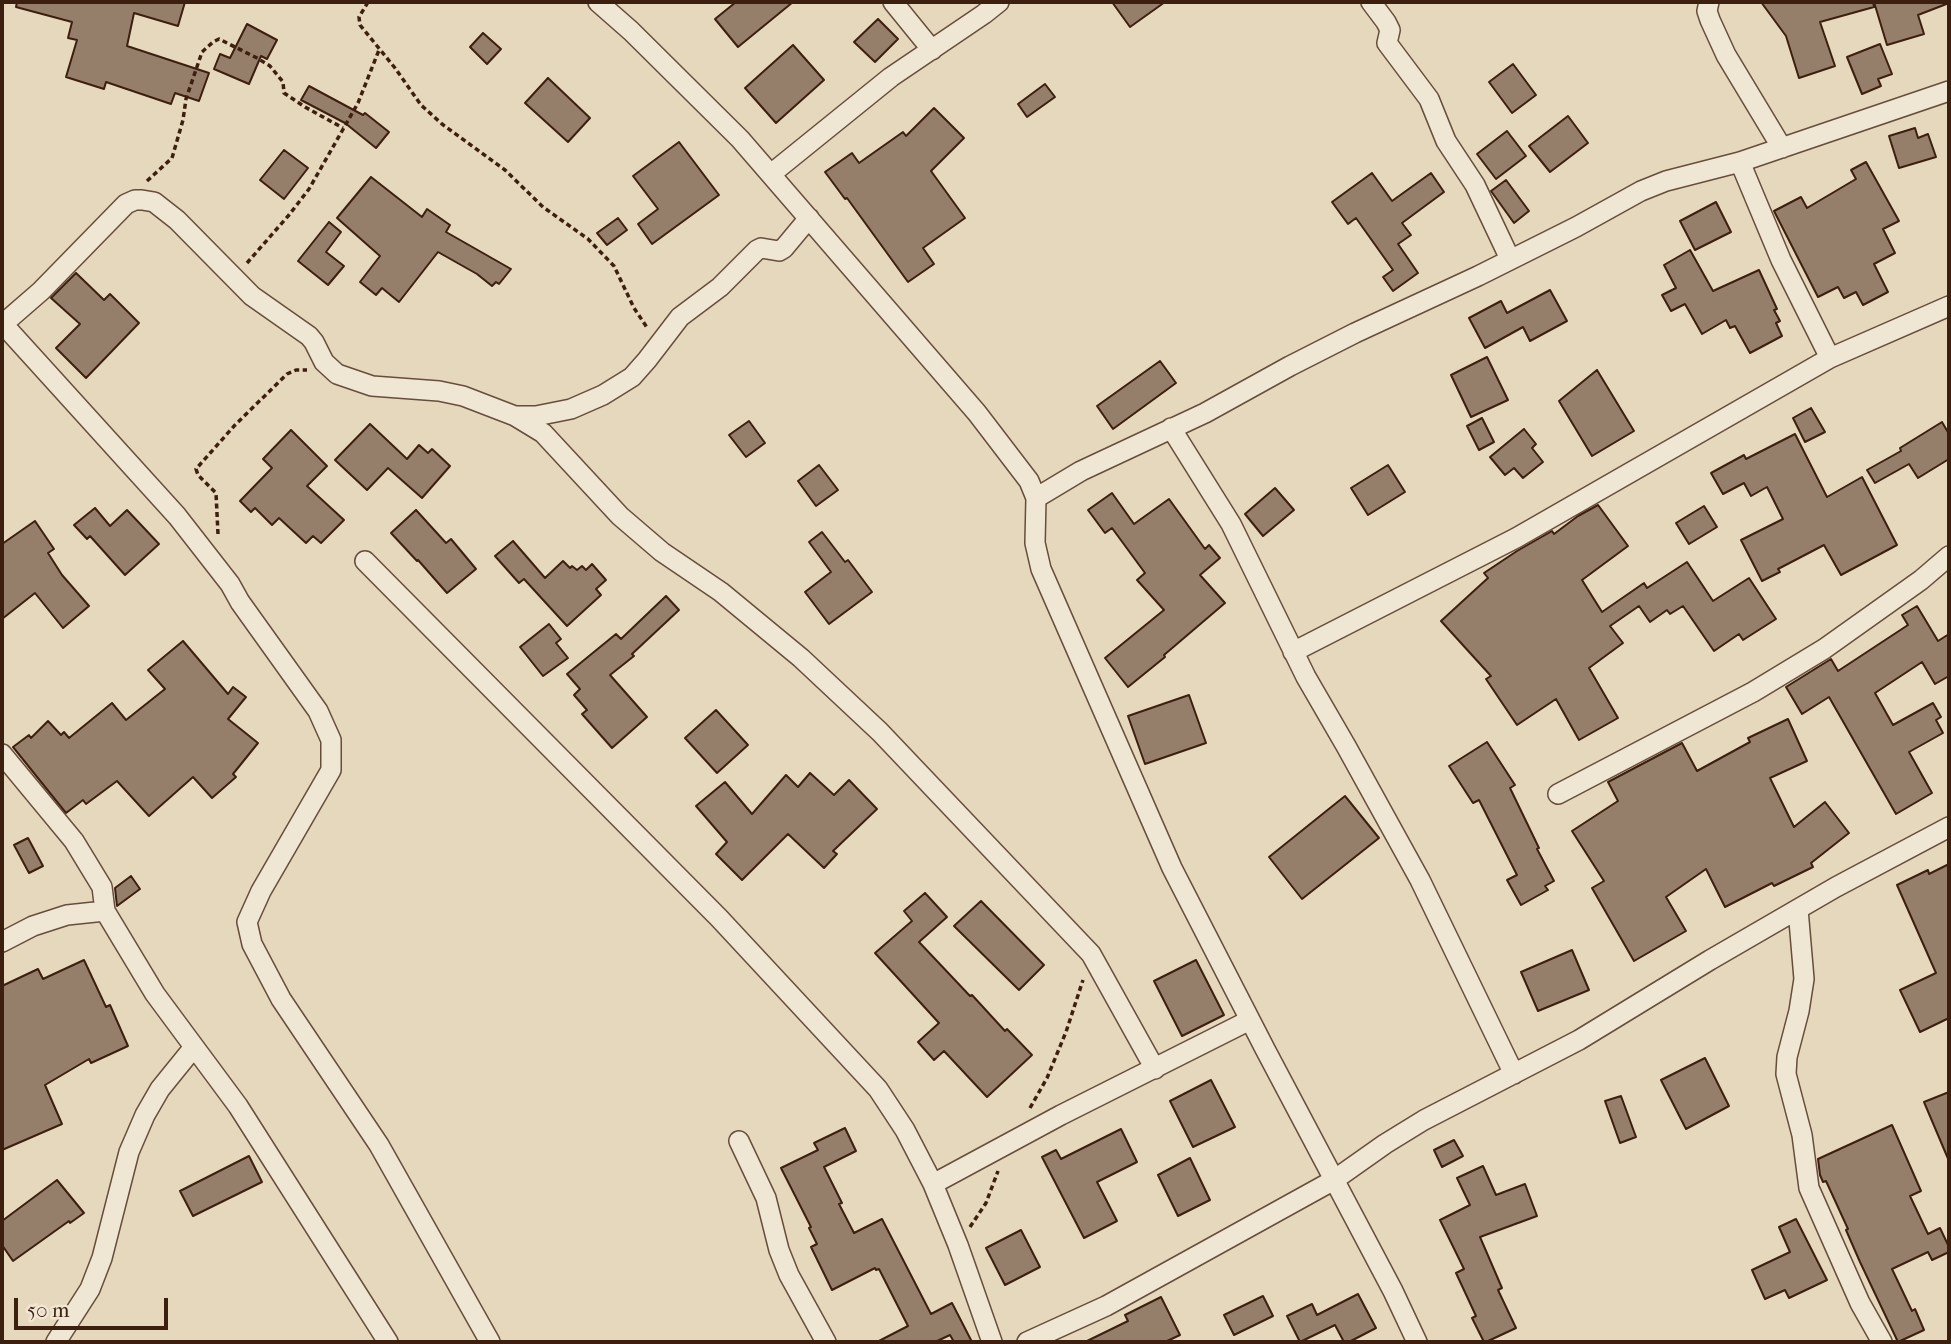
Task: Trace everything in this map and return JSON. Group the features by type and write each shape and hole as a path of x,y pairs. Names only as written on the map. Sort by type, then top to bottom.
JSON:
{"street":[{"path":"597,2 631,31 740,139 977,413 1029,481 1036,498 1035,542 1041,569 1172,868 1417,1342"},
{"path":"893,2 932,50"},
{"path":"771,174 891,77 999,2"},
{"path":"1371,2 1390,30 1387,43 1429,99 1446,141 1475,185 1510,259"},
{"path":"1709,2 1707,11 1726,55 1782,148"},
{"path":"1036,498 1081,471 1205,413 1290,366 1576,227 1641,191 1676,178 1740,162 1949,91"},
{"path":"1740,162 1781,260 1830,358"},
{"path":"490,1342 379,1145 281,999 252,944 247,922 261,891 331,770 331,740 318,711 230,584 177,516 2,323 41,291 126,204 135,200 154,202 177,220 252,296 309,336 324,362 337,374 372,386 439,391 463,396 515,416 542,433 620,516 662,552 721,592 802,658 880,732 1091,954 1155,1069"},
{"path":"515,416 552,414 571,409 603,395 632,377 680,317 720,287 751,254 761,248 779,251 784,248 808,218"},
{"path":"1293,652 1516,538 1830,358 1949,306"},
{"path":"1171,428 1231,524 1293,652 1420,880 1514,1074"},
{"path":"1558,794 1753,692 1824,649 1921,580 1949,556"},
{"path":"365,561 719,918 878,1089 905,1130 933,1184 992,1342"},
{"path":"2,754 74,841 103,887 105,911 155,994 238,1106 387,1342"},
{"path":"1027,1342 1106,1306 1334,1181 1424,1120 1579,1040 1798,909 1949,827"},
{"path":"1798,909 1804,979 1787,1057 1786,1074 1802,1135 1809,1188 1860,1303 1882,1342"},
{"path":"2,943 44,922 67,915 105,911"},
{"path":"933,1184 1250,1020"},
{"path":"56,1342 90,1289 98,1269 129,1152 145,1115 160,1089 194,1047"},
{"path":"739,1141 766,1198 779,1250 789,1275 826,1342"}],"path":[{"path":"368,2 359,16 360,25 421,105 505,170 543,207 588,239 614,266 634,308 658,345"},
{"path":"147,182 172,158 186,100 202,52 219,39 270,66 283,82 284,93 343,128"},
{"path":"234,278 309,189 358,103 379,50"},
{"path":"220,543 216,493 198,475 196,468 234,425 287,374 296,370 312,369 337,374"},
{"path":"1029,1109 1047,1077 1066,1032 1091,954"},
{"path":"958,1245 986,1203 1012,1141"}],"building":[{"path":"17,2 185,2 178,26 134,13 127,46 209,73 199,101 175,93 171,104 106,82 104,89 66,77 77,40 68,38 72,22 16,7"},
{"path":"736,2 793,2 738,47 715,19"},
{"path":"1112,2 1165,2 1130,27"},
{"path":"1761,2 1873,2 1874,7 1820,22 1835,66 1799,78 1786,36"},
{"path":"1874,2 1949,3 1918,15 1924,34 1887,45"},
{"path":"878,19 898,39 875,62 854,42"},
{"path":"247,24 277,40 267,59 261,56 249,84 214,69 220,54 230,58"},
{"path":"483,33 501,49 487,64 470,47"},
{"path":"1880,44 1892,74 1878,79 1881,86 1862,94 1847,57"},
{"path":"793,45 824,80 776,123 745,88"},
{"path":"1513,64 1536,95 1512,113 1489,82"},
{"path":"548,78 590,118 568,142 525,103"},
{"path":"1045,84 1055,97 1027,117 1018,104"},
{"path":"309,86 363,115 365,113 389,132 376,148 345,123 301,100"},
{"path":"934,108 964,138 931,171 965,218 923,248 934,264 908,282 825,172 852,153 859,163 903,132 906,136"},
{"path":"1568,116 1588,143 1550,172 1529,146"},
{"path":"1915,128 1918,138 1928,134 1936,157 1899,168 1889,136"},
{"path":"1507,131 1526,156 1496,179 1477,154"},
{"path":"679,142 719,195 652,244 638,224 658,209 633,176"},
{"path":"284,150 308,168 284,199 260,180"},
{"path":"1866,162 1899,221 1883,229 1895,253 1874,264 1888,292 1863,305 1856,292 1844,298 1838,287 1818,297 1774,211 1801,197 1807,208 1856,179 1851,170"},
{"path":"1372,173 1392,201 1431,173 1444,192 1402,223 1411,235 1398,244 1418,273 1393,291 1383,277 1393,270 1356,218 1348,224 1332,202"},
{"path":"371,177 422,217 427,209 450,225 446,232 511,269 499,284 496,282 492,286 477,274 438,252 399,302 382,288 376,295 360,282 380,256 337,218"},
{"path":"1506,180 1529,211 1514,223 1491,191"},
{"path":"1716,202 1731,232 1695,250 1680,221"},
{"path":"618,218 627,230 607,245 597,233"},
{"path":"329,222 341,232 326,252 344,266 328,285 298,261"},
{"path":"1690,250 1713,291 1759,270 1777,309 1774,310 1780,321 1776,323 1782,336 1750,353 1735,326 1730,328 1726,320 1702,334 1685,304 1671,311 1662,295 1676,288 1664,265"},
{"path":"76,273 104,300 110,294 139,323 86,378 56,348 80,324 51,298"},
{"path":"1550,290 1567,321 1530,341 1523,327 1485,348 1469,318 1501,301 1507,313"},
{"path":"1487,357 1508,400 1471,417 1451,375"},
{"path":"1160,361 1176,383 1113,429 1097,406"},
{"path":"1597,370 1634,431 1592,456 1559,401"},
{"path":"1811,408 1825,432 1805,442 1793,418"},
{"path":"1482,418 1494,442 1479,450 1467,426"},
{"path":"749,421 765,443 746,457 729,435"},
{"path":"1942,422 1949,434 1949,459 1918,478 1909,464 1875,483 1867,470 1901,451 1900,448"},
{"path":"370,424 407,459 419,445 428,453 432,449 450,466 422,498 388,468 367,490 335,460"},
{"path":"1524,429 1536,444 1532,448 1543,462 1523,478 1514,468 1505,475 1490,457"},
{"path":"291,430 327,466 307,486 344,520 321,543 313,536 306,543 279,518 272,525 255,508 251,512 240,501 272,468 263,459"},
{"path":"1795,434 1827,497 1862,477 1897,545 1841,575 1824,545 1778,569 1780,572 1762,581 1741,540 1783,519 1767,487 1751,496 1744,483 1723,494 1711,473 1744,455 1746,459"},
{"path":"819,465 838,490 816,506 798,481"},
{"path":"1388,465 1405,492 1368,515 1351,488"},
{"path":"1275,488 1294,510 1263,536 1245,514"},
{"path":"1112,493 1134,524 1169,499 1205,549 1209,545 1220,558 1200,575 1225,603 1128,687 1105,658 1164,610 1137,580 1145,573 1112,528 1105,533 1088,510"},
{"path":"1598,505 1628,546 1582,580 1602,612 1644,583 1647,588 1687,562 1713,601 1749,578 1776,619 1743,640 1739,634 1714,651 1683,606 1670,614 1667,610 1650,622 1639,606 1610,626 1623,643 1589,668 1618,718 1579,740 1556,699 1517,725 1486,679 1491,676 1441,621 1488,578 1484,573 1552,531 1554,534"},
{"path":"1704,506 1717,527 1689,544 1676,523"},
{"path":"95,508 110,526 127,510 159,544 125,575 90,536 87,539 74,525"},
{"path":"416,510 446,543 451,539 476,569 447,593 391,533"},
{"path":"35,521 54,549 48,553 62,575 89,606 63,628 35,593 2,619 2,544"},
{"path":"822,532 872,592 829,624 805,592 831,572 809,542"},
{"path":"513,541 545,578 563,561 570,568 572,566 577,570 582,566 586,570 592,564 606,580 596,589 601,595 567,626 524,579 519,583 495,556"},
{"path":"666,596 679,610 632,654 634,656 610,675 647,717 612,748 582,714 587,710 574,695 580,689 567,674 616,634 621,639"},
{"path":"1917,606 1938,641 1949,634 1949,676 1935,684 1922,662 1875,693 1893,725 1933,703 1941,717 1936,720 1943,733 1909,752 1932,793 1896,814 1829,697 1802,714 1786,687 1831,659 1838,671 1908,625 1902,615"},
{"path":"549,624 561,639 556,643 568,658 543,676 520,647"},
{"path":"183,641 228,694 233,687 246,697 228,719 258,743 233,774 236,777 212,798 193,777 149,816 117,781 86,804 83,800 66,813 13,747 29,735 31,738 48,721 61,735 64,732 69,738 112,703 126,720 165,689 148,670"},
{"path":"1189,695 1206,743 1145,764 1128,716"},
{"path":"716,710 748,745 717,773 685,738"},
{"path":"1788,719 1807,761 1770,778 1794,827 1825,802 1849,833 1811,863 1813,867 1774,886 1772,883 1725,907 1706,869 1666,897 1686,931 1634,961 1592,888 1604,881 1572,831 1618,801 1608,782 1682,743 1697,771 1750,742 1748,738"},
{"path":"1487,742 1515,785 1510,788 1554,881 1545,886 1548,890 1521,905 1507,880 1517,875 1479,800 1473,803 1449,766"},
{"path":"810,773 834,795 849,780 877,809 833,851 837,854 824,868 788,834 742,880 716,854 727,842 696,806 725,782 752,814 786,775 798,787"},
{"path":"1345,796 1379,838 1302,899 1269,857"},
{"path":"28,838 43,866 29,873 14,845"},
{"path":"1949,864 1949,1018 1920,1032 1900,990 1936,973 1897,885 1928,870 1929,874"},
{"path":"131,876 140,889 117,906 115,888"},
{"path":"925,893 947,917 919,942 1005,1031 1007,1029 1032,1055 987,1097 944,1051 934,1060 918,1042 939,1023 875,953 912,921 904,911"},
{"path":"981,901 1044,965 1019,990 954,926"},
{"path":"1572,950 1589,990 1538,1011 1521,972"},
{"path":"84,960 106,1007 110,1005 128,1046 91,1063 89,1059 45,1085 62,1124 2,1150 2,986 38,969 43,979"},
{"path":"1196,960 1224,1015 1182,1036 1154,981"},
{"path":"1705,1058 1729,1106 1686,1129 1661,1080"},
{"path":"1211,1080 1235,1127 1193,1147 1170,1101"},
{"path":"1949,1092 1949,1161 1924,1102"},
{"path":"1621,1096 1636,1137 1620,1143 1605,1101"},
{"path":"1892,1125 1921,1191 1910,1196 1928,1234 1940,1228 1949,1247 1949,1252 1932,1260 1928,1252 1892,1269 1924,1330 1898,1342 1826,1181 1823,1182 1818,1159"},
{"path":"845,1128 856,1151 824,1167 854,1233 882,1219 931,1314 952,1303 972,1342 954,1342 950,1335 935,1342 877,1342 908,1326 879,1269 875,1268 832,1290 811,1247 817,1244 809,1228 811,1227 781,1168 818,1150 814,1143"},
{"path":"1121,1129 1137,1162 1097,1182 1117,1221 1084,1238 1042,1157 1056,1150 1061,1159"},
{"path":"1454,1140 1463,1156 1442,1167 1434,1150"},
{"path":"249,1156 262,1182 193,1216 180,1191"},
{"path":"1190,1158 1210,1200 1178,1216 1158,1175"},
{"path":"1483,1166 1496,1195 1525,1184 1537,1216 1480,1237 1502,1288 1498,1290 1516,1328 1486,1342 1472,1318 1476,1316 1456,1273 1464,1269 1440,1220 1470,1205 1457,1178"},
{"path":"57,1180 84,1213 13,1261 2,1245 2,1221"},
{"path":"1796,1219 1827,1280 1789,1298 1785,1290 1765,1299 1752,1270 1790,1252 1779,1227"},
{"path":"1021,1230 1040,1267 1005,1285 986,1248"},
{"path":"1358,1294 1376,1328 1344,1342 1335,1325 1300,1342 1287,1316 1312,1304 1317,1315"},
{"path":"1263,1296 1273,1316 1234,1335 1224,1315"},
{"path":"1161,1297 1180,1335 1165,1342 1085,1342 1128,1321 1125,1315"}]}
